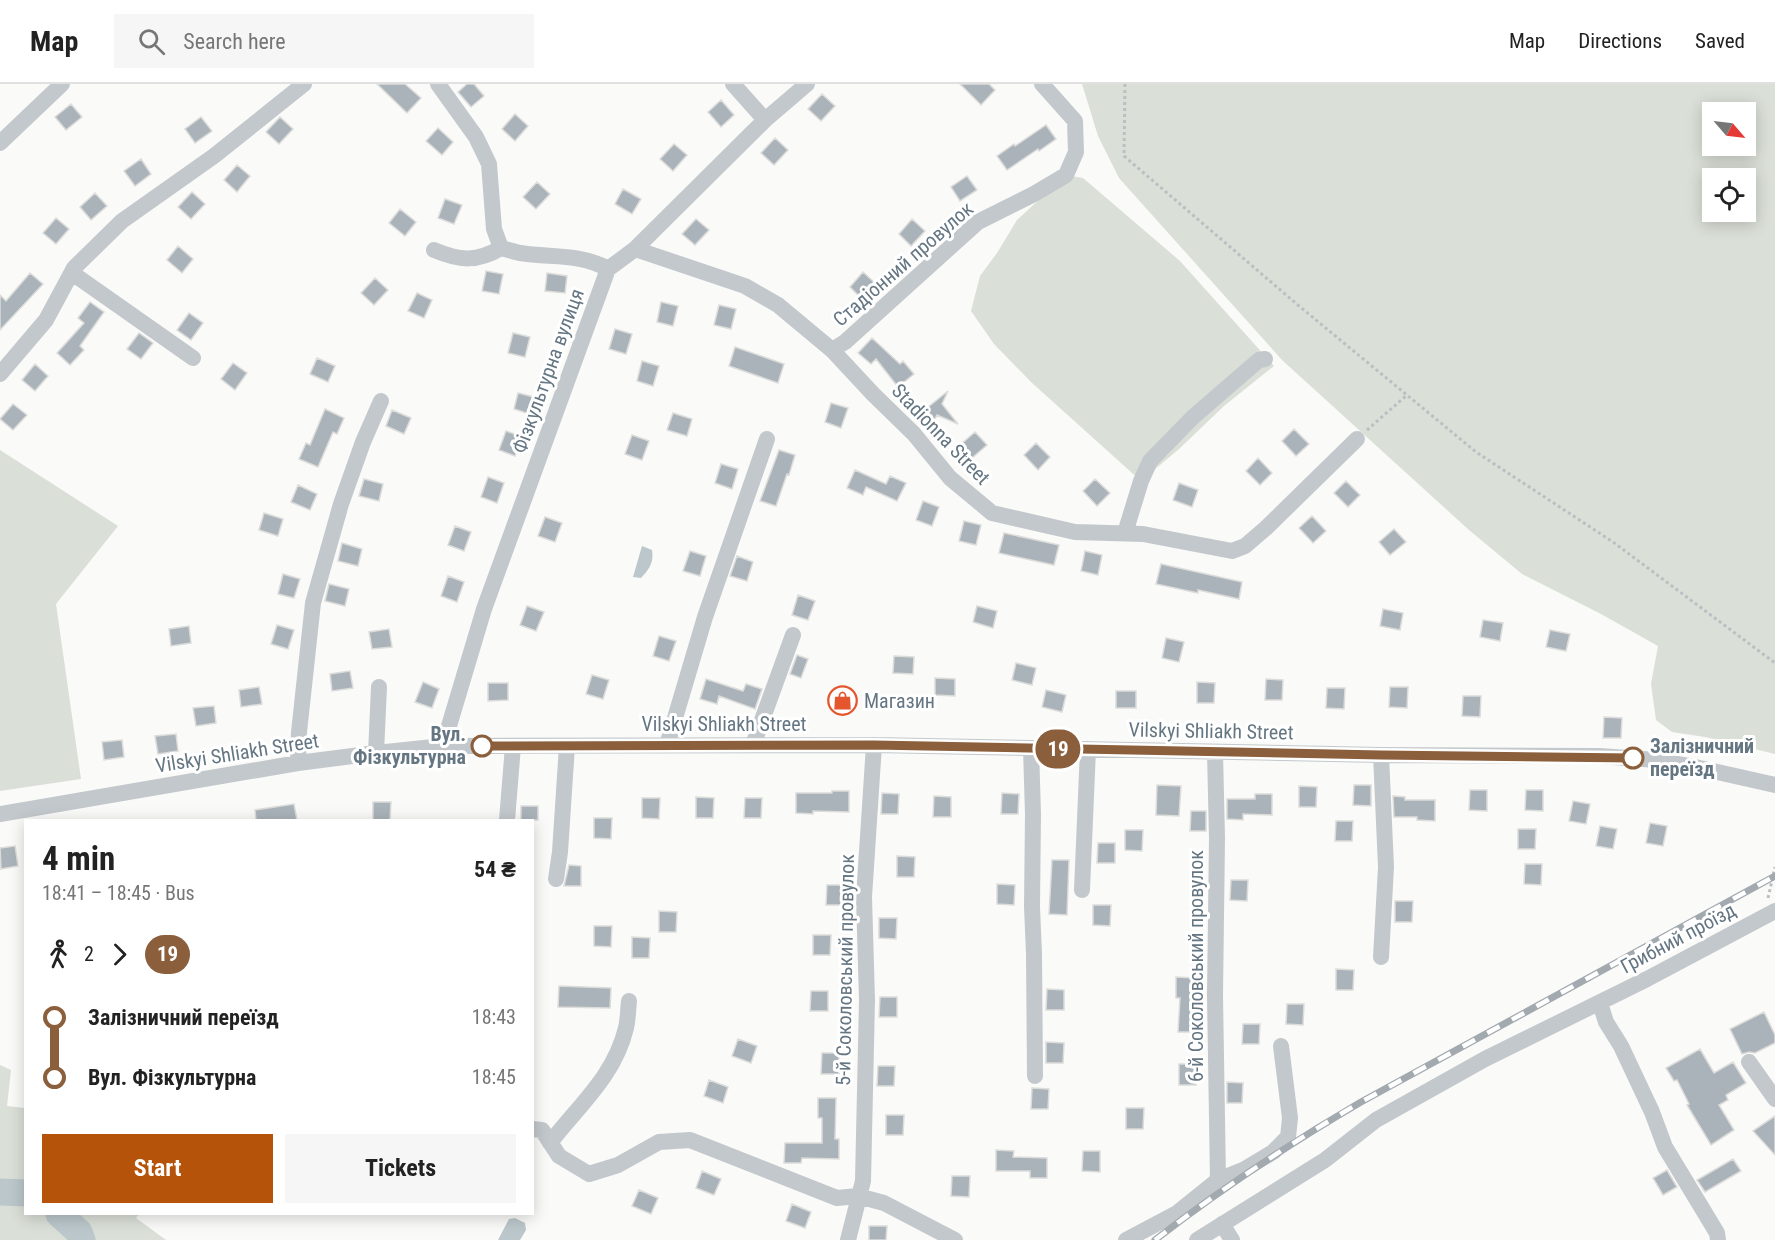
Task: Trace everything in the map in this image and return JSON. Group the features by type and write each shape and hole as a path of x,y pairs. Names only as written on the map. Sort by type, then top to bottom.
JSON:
{"street":[{"path":"0,143 62,84"},
{"path":"0,374 46,320 74,268 122,221 214,156 304,84"},
{"path":"438,84 477,137 489,164 494,229 501,248"},
{"path":"733,84 765,120"},
{"path":"434,250 461,259 486,257 501,248 520,253 585,260 608,269 635,249 765,120 807,84"},
{"name":"Стадіонний провулок","path":"832,350 845,342 978,222 1066,175 1076,152 1075,121 1042,84"},
{"name":"Stadionna Street","path":"635,249 745,286 778,305 832,350 914,434 950,478 992,513 1075,532 1143,534 1232,550 1245,546 1266,528 1357,439"},
{"name":"Фізкультурна вулиця","path":"442,746 484,609 608,269"},
{"path":"72,273 193,358"},
{"path":"1125,533 1150,460 1193,417 1259,360 1265,359"},
{"path":"298,763 299,732 313,603 340,504 381,401"},
{"path":"667,745 705,617 767,439"},
{"path":"753,745 793,636"},
{"path":"376,753 379,687"},
{"name":"Vilskyi Shliakh Street","path":"0,814 298,763 442,746 874,745 1633,758 1695,767 1775,785"},
{"name":"5-й Соколовський провулок","path":"848,1240 863,1181 867,1000 864,897 874,745"},
{"path":"507,819 513,746"},
{"path":"556,879 567,746"},
{"path":"1031,748 1035,1076"},
{"path":"1082,890 1088,749"},
{"name":"6-й Соколовський провулок","path":"1215,752 1218,1180"},
{"path":"1381,755 1386,867 1381,957"},
{"name":"Грибний проїзд","path":"1197,1240 1324,1160 1376,1120 1485,1059 1600,1003 1769,914"},
{"path":"550,1143 588,1100 606,1074 618,1051 626,1027 629,1001"},
{"path":"1600,1003 1606,1022 1621,1046 1652,1112 1665,1147 1717,1233 1718,1240"},
{"path":"1126,1240 1177,1213 1218,1180 1243,1170 1273,1152 1287,1137 1290,1118 1281,1046"},
{"path":"1749,1062 1775,1099"},
{"path":"534,1129 542,1130 559,1156 589,1174 618,1164 659,1142 690,1140 837,1198 858,1196 884,1203 955,1240"},
{"path":"1222,1224 1232,1240"}],"path":[{"path":"1125,84 1124,156 1299,306 1476,452 1613,543 1775,663"},
{"path":"1357,439 1407,395"},
{"path":"1769,914 1775,867"}],"shaded area":[{"path":"1082,84 1775,84 1775,754 1705,737 1672,732 1656,720 1651,684 1658,646 1522,574 1469,530 1282,360 1119,178 1098,136"},
{"path":"1066,175 1083,178 1180,261 1274,366 1224,406 1141,481 1031,382 994,344 971,311 980,276 1017,220"},
{"path":"0,450 118,526 56,604 81,779 0,791"},
{"path":"642,546 652,550 652,562 641,578 633,577"},
{"path":"0,1065 11,1070 7,1106 24,1108 24,1215 138,1215 136,1218 166,1240 0,1240"},
{"path":"515,1218 525,1223 526,1230 520,1240 498,1240 509,1219"}],"building":[{"path":"377,84 405,84 421,98 407,113"},
{"path":"467,84 474,84 484,96 471,107 458,92"},
{"path":"960,84 989,84 995,90 981,105"},
{"path":"822,94 835,106 821,121 808,109"},
{"path":"721,100 734,115 721,127 708,112"},
{"path":"71,104 82,117 66,130 55,117"},
{"path":"515,114 528,126 515,141 502,129"},
{"path":"201,117 212,131 195,143 185,129"},
{"path":"280,117 293,129 279,144 266,132"},
{"path":"1046,125 1056,139 1007,170 997,156"},
{"path":"438,128 453,142 442,155 426,141"},
{"path":"775,138 788,150 774,165 761,153"},
{"path":"674,144 687,155 673,171 660,159"},
{"path":"141,159 151,174 135,186 124,171"},
{"path":"237,165 250,176 237,192 224,180"},
{"path":"967,176 977,190 960,201 951,187"},
{"path":"537,182 550,194 536,209 523,197"},
{"path":"623,189 641,199 632,214 615,204"},
{"path":"192,192 205,204 191,219 178,207"},
{"path":"95,193 107,206 91,220 80,207"},
{"path":"445,199 462,205 454,224 438,218"},
{"path":"400,209 416,222 405,236 389,223"},
{"path":"56,218 69,229 56,244 43,233"},
{"path":"696,219 709,230 695,245 682,234"},
{"path":"912,219 925,231 911,246 899,234"},
{"path":"178,246 193,259 182,273 167,260"},
{"path":"486,271 503,274 499,294 482,291"},
{"path":"863,272 876,284 862,299 850,287"},
{"path":"30,273 43,284 0,330 0,295 6,301"},
{"path":"547,273 567,276 565,293 545,291"},
{"path":"375,278 388,290 374,305 361,293"},
{"path":"417,293 432,300 424,318 408,311"},
{"path":"90,302 104,312 80,346 84,350 70,365 57,353 84,323 78,318"},
{"path":"661,302 678,306 673,326 657,322"},
{"path":"719,305 736,309 731,329 714,325"},
{"path":"189,313 203,323 191,340 177,330"},
{"path":"615,329 632,334 626,354 609,349"},
{"path":"139,333 153,343 141,359 127,349"},
{"path":"513,333 530,337 525,357 508,353"},
{"path":"872,338 900,364 903,361 914,374 898,387 876,359 871,364 858,353"},
{"path":"735,347 784,364 778,383 729,366"},
{"path":"317,358 335,366 328,382 310,374"},
{"path":"642,361 659,366 653,386 637,381"},
{"path":"233,363 247,373 235,390 221,379"},
{"path":"35,364 48,376 35,391 22,380"},
{"path":"948,391 942,404 958,424 937,415 932,425 922,412"},
{"path":"518,393 538,398 533,415 514,409"},
{"path":"831,403 848,408 841,428 825,422"},
{"path":"13,404 27,415 13,430 0,419"},
{"path":"325,409 344,418 337,434 333,432 318,467 299,459 306,443 310,445"},
{"path":"392,410 411,418 404,434 386,426"},
{"path":"673,413 692,419 687,436 667,430"},
{"path":"1294,429 1309,444 1296,456 1282,441"},
{"path":"506,431 523,437 515,456 499,450"},
{"path":"975,432 987,445 972,458 960,445"},
{"path":"632,435 649,441 642,460 625,454"},
{"path":"1036,443 1050,457 1038,470 1024,455"},
{"path":"779,450 795,455 776,506 760,501"},
{"path":"1258,458 1272,473 1260,485 1246,471"},
{"path":"721,464 738,469 732,489 715,483"},
{"path":"855,470 886,484 890,476 906,483 897,501 866,487 863,495 847,488"},
{"path":"488,477 504,483 497,503 481,497"},
{"path":"364,479 383,484 379,501 359,496"},
{"path":"1095,479 1110,493 1097,506 1083,491"},
{"path":"1346,481 1360,495 1348,507 1334,493"},
{"path":"1179,483 1198,490 1192,507 1173,500"},
{"path":"298,485 317,494 310,510 291,502"},
{"path":"923,501 939,507 932,526 916,520"},
{"path":"264,513 283,519 278,536 259,530"},
{"path":"1312,516 1326,531 1313,543 1299,528"},
{"path":"545,517 562,523 555,542 538,536"},
{"path":"964,521 981,525 976,545 959,541"},
{"path":"455,526 471,532 464,551 448,545"},
{"path":"1394,529 1406,542 1390,555 1379,542"},
{"path":"1004,533 1059,545 1054,565 999,553"},
{"path":"342,543 362,549 358,566 338,561"},
{"path":"690,551 706,556 700,576 683,571"},
{"path":"1085,551 1102,555 1098,575 1081,571"},
{"path":"737,556 753,562 747,581 730,576"},
{"path":"1161,564 1242,582 1239,599 1156,584"},
{"path":"283,574 300,579 294,598 278,594"},
{"path":"448,576 464,582 457,602 441,596"},
{"path":"329,584 349,589 345,606 325,601"},
{"path":"798,595 815,601 808,620 792,615"},
{"path":"527,606 544,612 536,631 520,625"},
{"path":"977,606 997,611 993,628 973,622"},
{"path":"1383,609 1403,613 1400,630 1380,626"},
{"path":"1483,620 1503,623 1500,641 1480,637"},
{"path":"277,625 294,630 288,649 271,644"},
{"path":"189,626 191,643 171,646 169,629"},
{"path":"389,629 392,647 372,649 369,632"},
{"path":"1550,630 1570,634 1566,651 1546,647"},
{"path":"659,636 676,641 669,661 653,656"},
{"path":"1166,638 1184,642 1179,662 1162,658"},
{"path":"797,655 808,659 801,678 790,674"},
{"path":"894,656 914,657 913,674 893,673"},
{"path":"1016,663 1036,668 1032,685 1012,680"},
{"path":"350,671 353,688 332,691 330,674"},
{"path":"592,675 609,680 603,699 586,694"},
{"path":"935,678 955,679 955,696 935,695"},
{"path":"706,679 743,691 746,684 762,689 755,709 719,696 717,704 700,699"},
{"path":"1266,679 1283,680 1282,700 1265,700"},
{"path":"423,682 439,689 432,708 415,702"},
{"path":"1197,682 1215,683 1214,703 1197,703"},
{"path":"488,683 508,683 508,700 488,701"},
{"path":"259,687 262,704 241,707 239,690"},
{"path":"1390,687 1408,687 1407,708 1389,707"},
{"path":"1327,688 1345,688 1344,709 1326,708"},
{"path":"1046,690 1066,695 1062,712 1042,707"},
{"path":"833,691 853,692 853,710 832,709"},
{"path":"1116,691 1136,691 1136,708 1116,708"},
{"path":"1463,696 1481,696 1480,717 1462,716"},
{"path":"214,706 216,723 196,726 193,708"},
{"path":"1604,717 1622,718 1621,738 1603,738"},
{"path":"176,734 178,751 158,754 155,736"},
{"path":"122,740 124,757 104,760 102,742"},
{"path":"1157,785 1181,786 1179,816 1156,815"},
{"path":"1354,785 1371,785 1371,806 1353,805"},
{"path":"1299,786 1317,787 1316,807 1299,807"},
{"path":"1470,790 1487,790 1487,811 1469,810"},
{"path":"1526,790 1543,790 1543,811 1525,810"},
{"path":"832,791 849,791 849,812 796,813 796,793 832,793"},
{"path":"882,793 899,794 898,814 881,814"},
{"path":"1002,793 1019,794 1018,814 1001,814"},
{"path":"1255,794 1272,794 1272,815 1243,814 1243,820 1227,819 1227,799 1255,799"},
{"path":"934,796 951,797 951,817 933,817"},
{"path":"1393,796 1405,797 1405,800 1435,800 1435,821 1417,820 1417,817 1394,817"},
{"path":"696,797 714,798 713,818 696,818"},
{"path":"642,798 660,798 659,819 642,818"},
{"path":"745,798 762,798 761,818 744,818"},
{"path":"1573,801 1590,804 1586,824 1569,821"},
{"path":"373,802 391,802 390,819 373,819"},
{"path":"294,804 297,819 256,819 255,810"},
{"path":"521,806 538,806 538,820 521,819"},
{"path":"1191,811 1206,811 1206,831 1190,831"},
{"path":"594,818 612,818 611,839 594,838"},
{"path":"1336,821 1353,821 1352,841 1335,841"},
{"path":"1650,823 1667,826 1663,846 1646,843"},
{"path":"1600,826 1617,829 1613,849 1596,846"},
{"path":"1518,829 1536,829 1535,849 1518,849"},
{"path":"1125,830 1143,830 1142,851 1125,850"},
{"path":"1098,843 1115,843 1115,863 1097,863"},
{"path":"15,846 18,866 1,869 0,848"},
{"path":"897,856 915,857 914,877 897,877"},
{"path":"1052,860 1069,860 1067,915 1049,914"},
{"path":"1525,864 1542,864 1541,885 1524,884"},
{"path":"569,865 581,866 581,886 564,886"},
{"path":"1231,880 1248,880 1247,901 1230,900"},
{"path":"997,884 1015,885 1014,905 997,904"},
{"path":"827,885 844,885 843,905 826,905"},
{"path":"1395,901 1413,901 1412,922 1395,922"},
{"path":"1093,905 1111,905 1110,926 1093,925"},
{"path":"659,911 677,912 676,932 659,932"},
{"path":"879,918 897,918 896,939 879,938"},
{"path":"594,926 612,926 611,947 594,946"},
{"path":"813,935 831,935 830,955 813,955"},
{"path":"632,937 650,938 649,958 632,958"},
{"path":"1336,969 1354,970 1353,990 1336,990"},
{"path":"1176,977 1194,978 1192,1012 1196,1012 1196,1032 1178,1032 1180,998 1176,998"},
{"path":"559,986 611,988 610,1008 558,1007"},
{"path":"1047,989 1064,990 1064,1010 1046,1010"},
{"path":"811,991 828,991 828,1011 810,1011"},
{"path":"880,997 897,997 897,1017 879,1017"},
{"path":"1287,1004 1304,1004 1303,1025 1286,1024"},
{"path":"1764,1012 1775,1035 1775,1043 1755,1053 1742,1054 1730,1029"},
{"path":"1243,1024 1260,1024 1259,1044 1242,1044"},
{"path":"738,1039 757,1046 751,1063 732,1056"},
{"path":"1046,1042 1064,1043 1063,1063 1046,1063"},
{"path":"1700,1049 1714,1073 1733,1062 1746,1083 1726,1095 1728,1100 1719,1105 1734,1130 1711,1145 1687,1105 1689,1104 1677,1080 1674,1081 1666,1068"},
{"path":"822,1053 839,1053 839,1074 821,1074"},
{"path":"1179,1064 1197,1064 1196,1085 1179,1085"},
{"path":"878,1066 895,1066 894,1086 877,1086"},
{"path":"709,1080 728,1087 723,1103 704,1096"},
{"path":"1227,1082 1243,1083 1242,1103 1227,1103"},
{"path":"1032,1088 1049,1089 1048,1109 1031,1109"},
{"path":"818,1098 836,1098 835,1139 839,1139 839,1159 802,1158 801,1163 784,1163 785,1143 822,1143 822,1118 818,1118"},
{"path":"1126,1108 1144,1108 1143,1129 1126,1129"},
{"path":"886,1115 904,1115 903,1135 886,1135"},
{"path":"1775,1116 1775,1155 1753,1131"},
{"path":"996,1150 1014,1151 1013,1157 1047,1158 1047,1178 1030,1178 1030,1171 996,1171"},
{"path":"1083,1151 1100,1151 1100,1172 1082,1171"},
{"path":"1733,1159 1741,1171 1705,1192 1697,1180"},
{"path":"1667,1170 1677,1187 1663,1195 1653,1178"},
{"path":"702,1171 721,1179 714,1195 696,1188"},
{"path":"952,1176 970,1176 969,1197 951,1196"},
{"path":"639,1190 658,1198 651,1214 632,1206"},
{"path":"792,1204 811,1212 805,1228 786,1221"},
{"path":"869,1226 887,1226 886,1240 869,1240"}],"waterway":[{"path":"0,1192 24,1193"},
{"path":"60,1215 79,1232 82,1240"}],"railway":[{"path":"1155,1240 1256,1168 1361,1102 1775,876"}],"bus line":[{"name":"19","path":"482,746 874,745 1633,758"}],"place":[{"name":"Магазин","path":"843,701"},
{"name":"Вул. Фізкультурна","path":"482,746"},
{"name":"Залізничний переїзд","path":"1633,758"}]}
